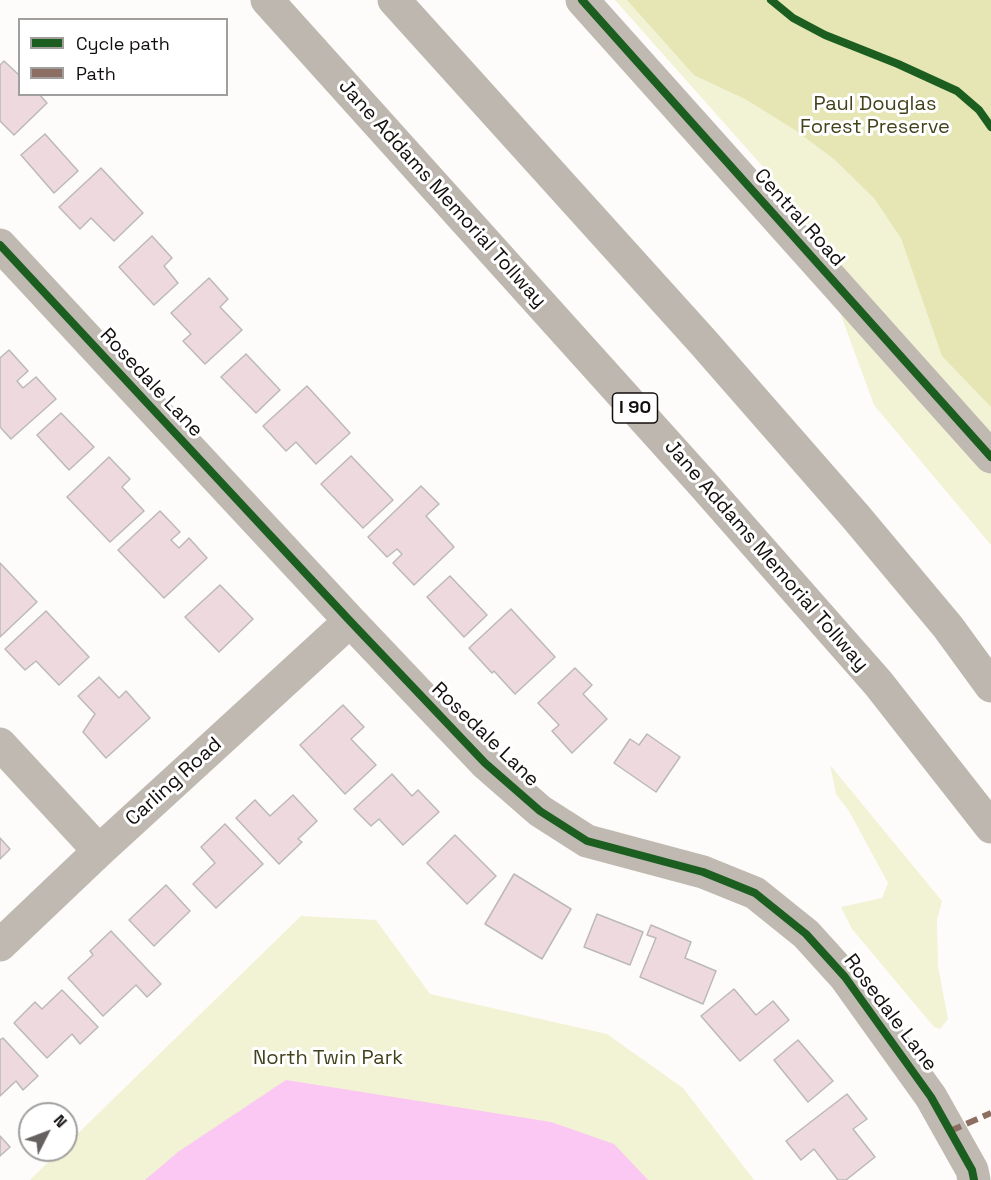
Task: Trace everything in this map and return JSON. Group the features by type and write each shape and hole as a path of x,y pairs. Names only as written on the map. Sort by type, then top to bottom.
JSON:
{"highway":[{"name":"Jane Addams Memorial Tollway","path":"267,0 702,483 863,666 991,827"},
{"path":"394,0 703,342 856,517 948,627 991,686"}],"street":[{"name":"Central Road","path":"582,0 991,457"},
{"name":"Rosedale Lane","path":"0,245 485,763 540,811 587,841 704,872 754,893 806,934 845,976 931,1097 972,1170 974,1180"},
{"name":"Carling Road","path":"0,945 99,850 350,621"},
{"path":"0,744 99,850"}],"green space":[{"name":"Paul Douglas Forest Preserve","path":"615,0 991,0 991,545 874,405 803,212"},
{"name":"Paul Douglas Forest Preserve","path":"627,0 991,0 991,407 942,356 901,238 874,198 834,159 795,130 747,100 694,75"},
{"path":"830,765 942,901 937,920 938,966 948,1019 940,1029 934,1027 852,929 841,907 882,898 888,883 849,811 836,794"},
{"name":"North Twin Park","path":"301,916 376,920 430,994 607,1034 683,1088 754,1180 30,1180 48,1162 78,1162 78,1133"}],"shaded area":[{"path":"286,1080 551,1122 614,1144 648,1180 145,1180 178,1152"}],"building":[{"path":"4,61 18,74 18,96 41,96 47,103 14,135 0,121 0,65"},
{"path":"45,134 78,171 54,193 21,155"},
{"path":"101,168 143,213 114,241 91,218 80,229 59,207"},
{"path":"152,236 172,258 164,266 178,283 154,305 119,267"},
{"path":"209,278 228,299 220,307 242,330 205,364 183,341 191,334 171,313"},
{"path":"9,350 28,371 17,381 23,388 36,377 56,399 11,439 0,427 0,358"},
{"path":"246,354 280,390 256,413 221,377"},
{"path":"307,386 350,433 316,464 296,442 286,451 263,426"},
{"path":"61,413 94,447 69,470 37,435"},
{"path":"351,456 393,500 363,528 321,484"},
{"path":"109,457 130,479 122,487 144,511 110,542 67,497"},
{"path":"421,486 439,504 426,516 454,547 414,585 393,563 402,554 397,549 387,557 368,537"},
{"path":"160,511 180,532 171,540 179,548 189,538 207,558 164,598 118,550"},
{"path":"0,563 37,602 0,637"},
{"path":"450,576 487,615 464,637 427,597"},
{"path":"220,585 253,619 219,652 185,617"},
{"path":"511,609 555,657 515,694 469,648"},
{"path":"46,611 89,657 59,685 36,661 25,670 5,649"},
{"path":"575,668 592,685 583,694 607,719 572,753 552,731 559,725 538,703"},
{"path":"99,677 119,698 126,691 150,718 106,758 83,732 95,714 78,696"},
{"path":"343,705 364,727 351,739 376,765 345,794 300,745"},
{"path":"647,734 680,757 656,792 614,763 630,739 639,745"},
{"path":"392,774 412,796 418,790 439,812 403,845 379,819 371,826 354,809"},
{"path":"293,795 317,821 298,839 302,842 279,864 236,818 255,800 270,816"},
{"path":"225,824 263,864 216,908 193,884 215,863 201,847"},
{"path":"455,835 496,876 467,904 427,863"},
{"path":"0,838 10,849 0,859"},
{"path":"514,874 571,909 542,959 485,924"},
{"path":"166,885 190,911 154,946 129,920"},
{"path":"597,914 643,932 630,965 584,947"},
{"path":"651,925 691,942 685,958 716,971 703,1004 640,977 656,938 647,935"},
{"path":"111,931 161,984 147,997 136,985 103,1016 68,978 93,955 90,951"},
{"path":"734,989 756,1015 773,1001 789,1020 740,1061 701,1016"},
{"path":"62,990 98,1027 80,1044 72,1034 47,1058 14,1023 35,1002 42,1009"},
{"path":"3,1038 38,1076 23,1090 16,1081 0,1096 0,1040"},
{"path":"798,1040 833,1081 808,1102 774,1060"},
{"path":"847,1094 867,1119 853,1129 875,1157 846,1180 838,1180 814,1149 801,1160 786,1141"},
{"path":"0,1136 10,1147 0,1156"}],"marked path":[{"path":"950,1131 991,1113"}],"cycle path":[{"path":"582,0 991,457"},
{"path":"771,0 793,18 825,35 898,64 957,91 979,110 991,127"},
{"path":"0,245 485,763 540,811 587,841 703,872 755,893 806,934 845,977 931,1097 972,1170 974,1180"}]}
